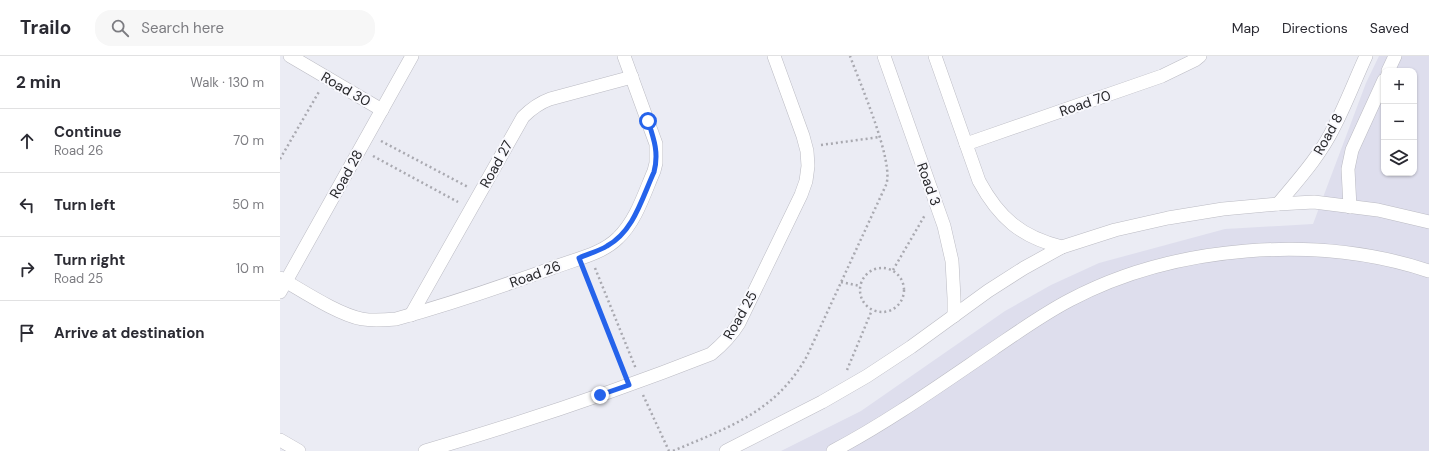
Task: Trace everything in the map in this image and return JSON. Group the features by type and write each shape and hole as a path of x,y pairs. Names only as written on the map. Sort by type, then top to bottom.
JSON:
{"street":[{"name":"Road 30","path":"290,56 382,110"},
{"name":"Road 28","path":"282,284 412,56"},
{"name":"Road 26","path":"282,284 354,317 380,320 396,319 494,289 608,246 625,231 636,212 654,172 656,163 656,144 624,56"},
{"name":"Road 25","path":"425,451 529,419 635,383 711,354 734,332 801,195 806,181 808,166 806,147 774,56"},
{"name":"Road 3","path":"884,56 944,226 952,262 954,316"},
{"path":"935,56 979,181 988,197 999,212 1012,225 1028,235 1044,242 1062,246"},
{"name":"Road 70","path":"966,144 1162,76 1195,60 1200,56"},
{"name":"Road 8","path":"1278,204 1318,154 1334,128 1366,56"},
{"path":"1389,68 1395,56"},
{"name":"Road 27","path":"411,315 516,127 530,109 550,99 632,77"},
{"name":"Road 8","path":"1350,207 1348,169 1352,150 1381,87"},
{"path":"729,450 867,376 911,347 988,291 1062,246 1115,230 1168,218 1223,209 1278,204 1314,202 1378,210 1429,222"},
{"path":"832,451 884,421 1030,324 1069,300 1111,280 1155,266 1200,257 1254,250 1307,249 1361,255 1413,266 1429,271"},
{"path":"280,440 299,451"}],"path":[{"path":"673,451 754,414 772,400 792,380 807,356 888,181 887,163 880,137 850,56"},
{"path":"280,158 327,78"},
{"path":"368,135 480,193"},
{"path":"806,147 880,137"},
{"path":"360,149 471,208"},
{"path":"893,270 935,200"},
{"path":"584,256 635,383 669,451"},
{"path":"584,256 635,383"},
{"path":"879,267 886,267 893,270 899,274 905,286 903,300 893,310 879,312 872,310 866,306 862,300 860,286 862,279 872,270 879,267"},
{"path":"841,282 860,286"},
{"path":"837,393 872,310"}],"shaded area":[{"path":"1379,56 1429,56 1429,451 781,451 861,411 1005,311 1051,285 1099,263 1225,229 1313,224 1366,83"}],"route":[{"path":"600,395 629,385 579,258 608,246 625,231 631,222 654,172 656,163 656,144 648,121"}]}
